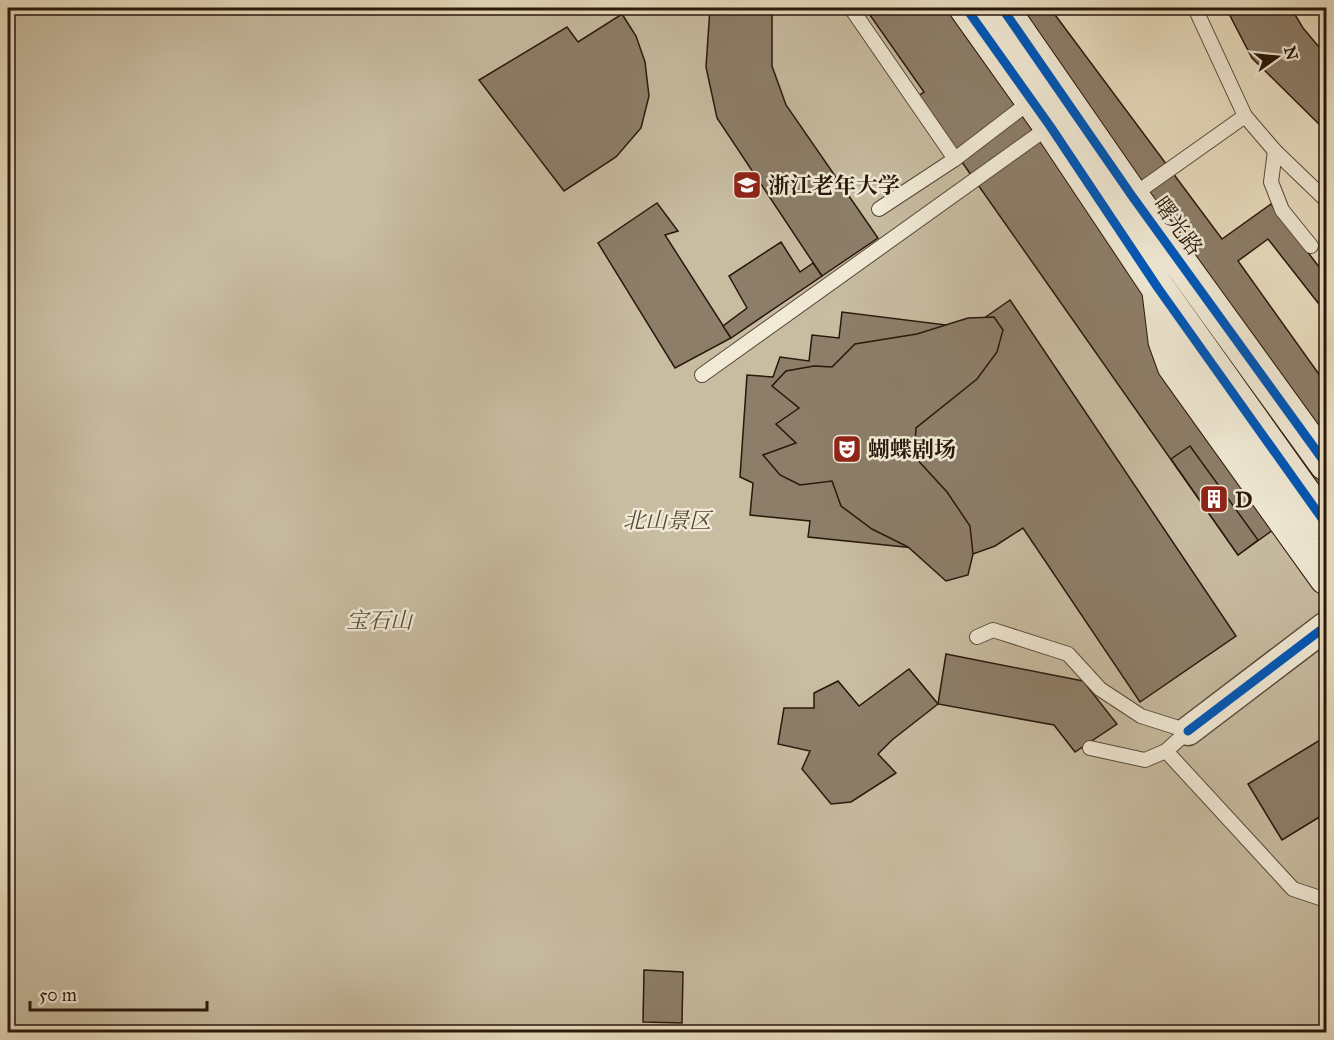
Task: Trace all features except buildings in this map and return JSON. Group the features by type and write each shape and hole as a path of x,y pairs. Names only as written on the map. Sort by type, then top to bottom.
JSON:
{"main road":[{"path":"966,8 1158,288 1326,524"},
{"name":"曙光路","path":"1002,8 1132,196 1326,464"},
{"path":"1158,288 1165,341 1173,366 1326,578"}],"street":[{"path":"1188,731 1326,626"}],"lane":[{"path":"851,8 955,159"},
{"path":"1195,8 1245,116 1275,151 1326,200"},
{"path":"879,209 955,159 1040,114"},
{"path":"702,375 1040,114"},
{"path":"1132,196 1245,116"},
{"path":"1275,151 1271,182 1282,210 1311,246"},
{"path":"977,637 993,630 1068,654 1100,689 1141,716 1188,731"},
{"path":"1090,748 1145,760 1166,751 1188,731"},
{"path":"1166,751 1293,889 1326,900"}],"green space":[{"name":"北山景区","path":"8,8 978,8 1326,497 1326,1032 8,1032"}],"cycle path":[{"path":"966,8 1050,126 1158,288 1326,524"},
{"path":"1002,8 1132,196 1326,464"},
{"path":"1188,731 1326,626"}],"place":[{"name":"浙江老年大学","path":"747,185"},
{"name":"蝴蝶剧场","path":"847,449"},
{"name":"D","path":"1214,499"}],"park label":[{"name":"宝石山","path":"379,620"}]}
